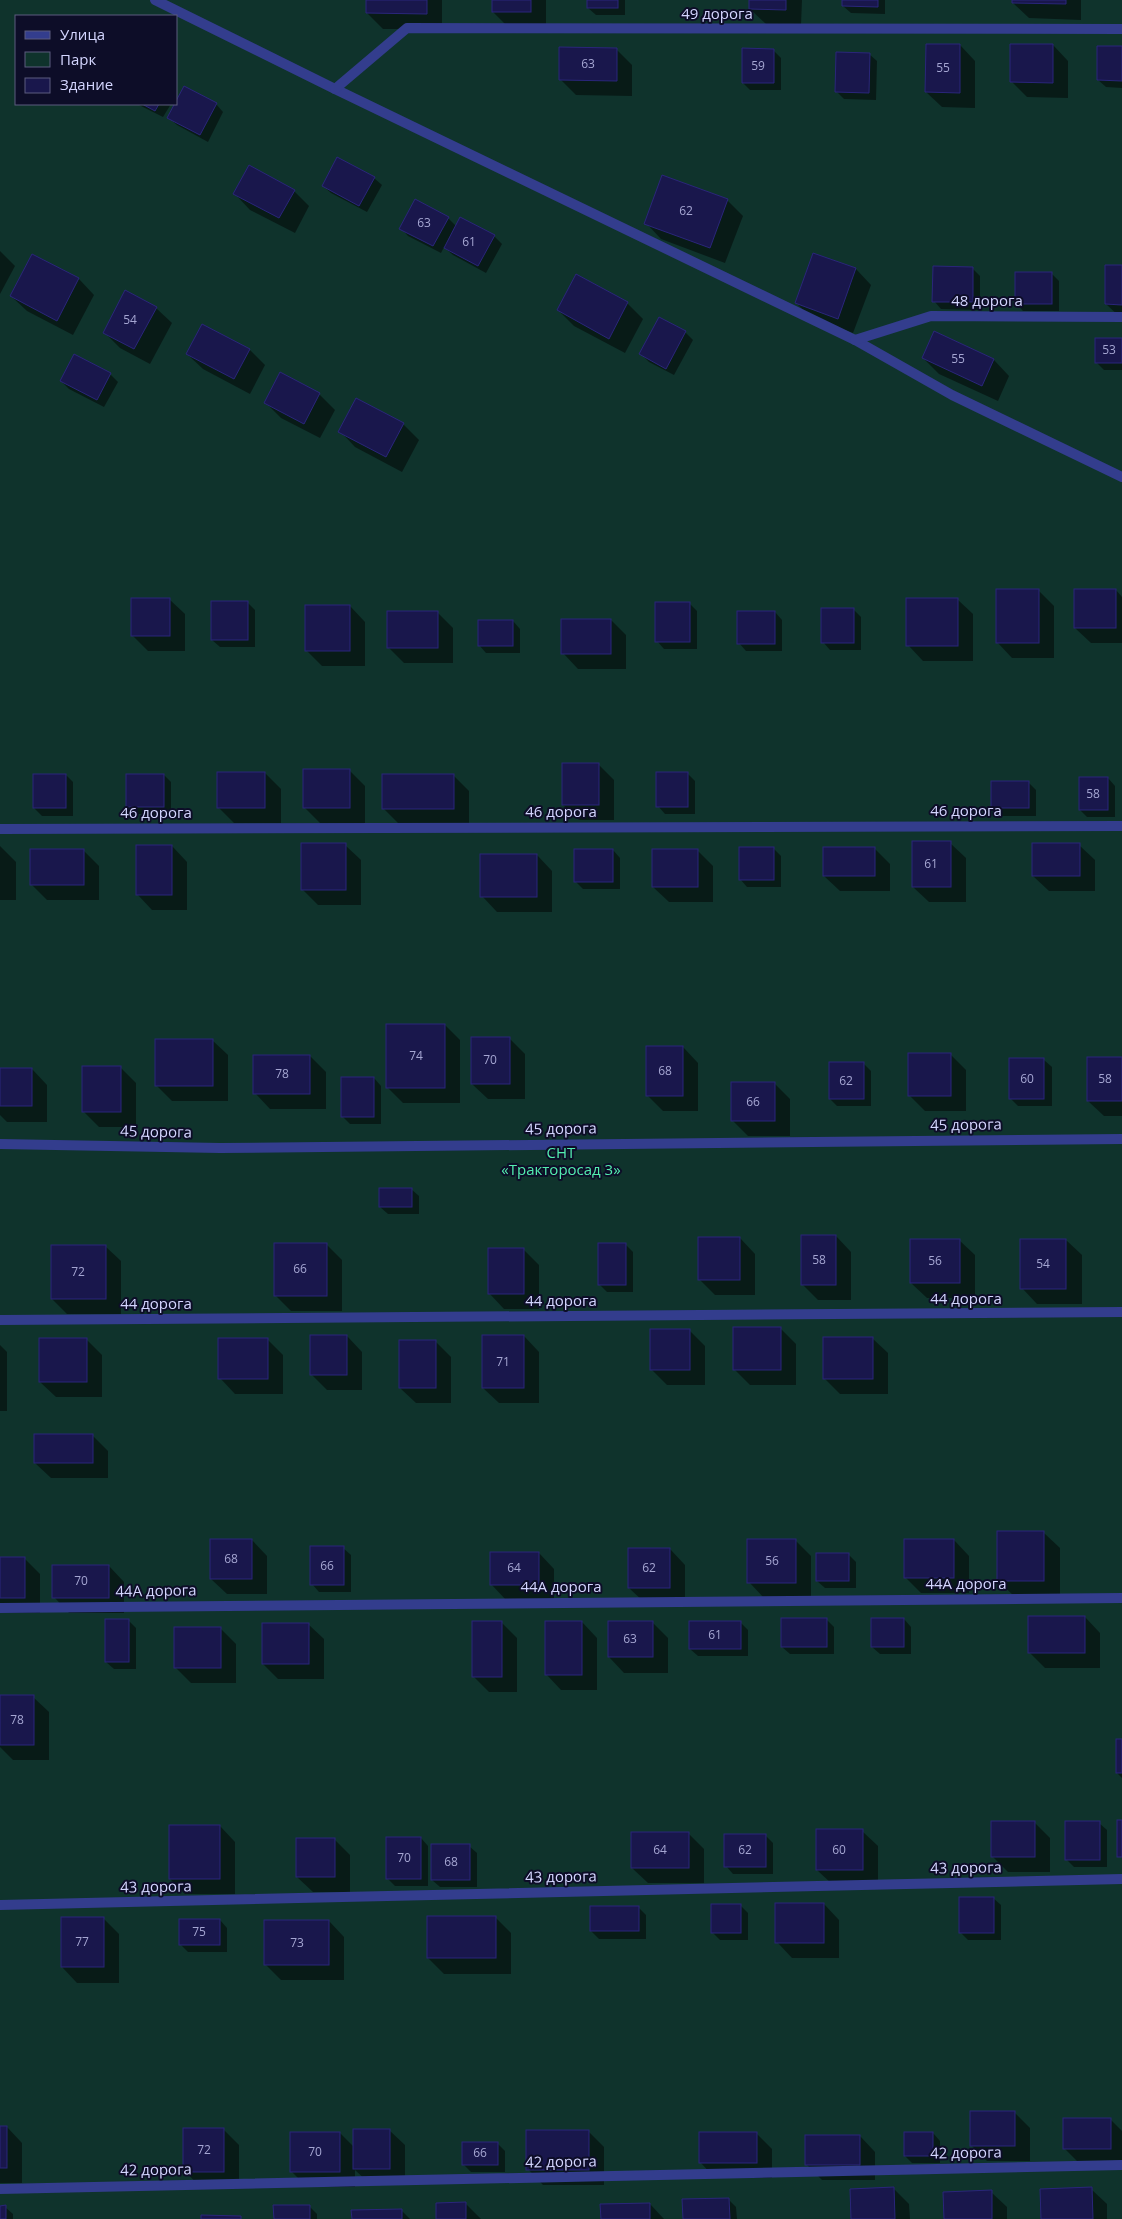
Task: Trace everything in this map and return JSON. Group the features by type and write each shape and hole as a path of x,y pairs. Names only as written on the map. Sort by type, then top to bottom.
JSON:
{"street":[{"path":"155,0 334,89 855,340 952,395 1122,477"},
{"name":"49 дорога","path":"334,89 407,28 1122,29"},
{"name":"48 дорога","path":"855,340 931,316 1122,317"},
{"name":"46 дорога","path":"0,829 1122,826"},
{"name":"45 дорога","path":"0,1144 220,1148 1122,1139"},
{"name":"44 дорога","path":"0,1320 1122,1312"},
{"name":"44А дорога","path":"0,1608 1122,1598"},
{"name":"43 дорога","path":"0,1905 1122,1879"},
{"name":"42 дорога","path":"0,2189 1122,2165"}],"green space":[{"name":"СНТ «Тракторосад 3»","path":"0,0 1122,0 1122,2219 0,2219"}],"building":[{"path":"366,0 427,0 427,14 366,13"},
{"path":"492,0 531,0 531,12 492,12"},
{"path":"587,0 618,0 618,8 587,8"},
{"path":"749,0 786,0 786,10 749,9"},
{"path":"842,0 878,0 878,7 842,6"},
{"path":"1012,0 1066,0 1066,4 1012,3"},
{"path":"926,44 960,44 960,93 925,92"},
{"path":"1010,44 1053,44 1053,83 1010,82"},
{"path":"1097,46 1122,46 1122,81 1097,80"},
{"path":"559,47 617,48 617,81 559,80"},
{"path":"742,48 774,49 774,83 742,83"},
{"path":"836,52 870,53 869,93 835,92"},
{"path":"184,86 217,103 200,135 167,118 174,105 178,105 178,97"},
{"path":"144,105 158,105 155,111"},
{"path":"337,157 375,177 359,206 322,186"},
{"path":"249,165 295,190 279,218 233,194"},
{"path":"662,175 728,199 710,248 644,224"},
{"path":"415,199 449,217 433,246 399,229"},
{"path":"460,217 495,235 478,266 444,248"},
{"path":"813,253 856,268 838,319 795,303"},
{"path":"32,254 79,278 57,321 10,296"},
{"path":"1105,265 1122,265 1122,305 1105,304"},
{"path":"933,266 973,267 973,302 932,302"},
{"path":"1015,272 1052,272 1052,304 1015,304"},
{"path":"576,274 628,302 609,339 557,310"},
{"path":"125,290 157,307 134,349 103,333"},
{"path":"659,317 686,331 666,369 639,354"},
{"path":"202,324 250,349 234,379 186,354"},
{"path":"934,331 994,359 982,386 922,358"},
{"path":"1095,338 1122,338 1122,363 1095,363"},
{"path":"74,354 111,373 97,400 60,381"},
{"path":"280,372 320,393 304,424 264,403"},
{"path":"356,398 404,423 386,457 338,432"},
{"path":"996,589 1039,589 1039,643 996,643"},
{"path":"1074,589 1116,589 1116,628 1074,628"},
{"path":"131,598 170,598 170,636 131,636"},
{"path":"906,598 958,598 958,646 906,646"},
{"path":"211,601 248,601 248,640 211,640"},
{"path":"655,602 690,602 690,642 655,642"},
{"path":"305,605 350,605 350,651 305,651"},
{"path":"821,608 854,608 854,643 821,643"},
{"path":"387,611 438,611 438,648 387,648"},
{"path":"737,611 775,611 775,644 737,644"},
{"path":"561,619 611,619 611,654 561,654"},
{"path":"478,620 513,620 513,646 478,646"},
{"path":"562,763 599,763 599,805 562,805"},
{"path":"303,769 350,769 350,808 303,808"},
{"path":"217,772 265,772 265,808 217,808"},
{"path":"656,772 688,772 688,807 656,807"},
{"path":"33,774 66,774 66,808 33,808"},
{"path":"126,774 164,774 164,807 126,807"},
{"path":"382,774 454,774 454,809 382,809"},
{"path":"1079,777 1108,777 1108,810 1079,810"},
{"path":"991,781 1029,781 1029,808 991,808"},
{"path":"912,841 951,841 951,887 912,887"},
{"path":"301,843 346,843 346,890 301,890"},
{"path":"1032,843 1080,843 1080,876 1032,876"},
{"path":"136,845 172,845 172,895 136,895"},
{"path":"739,847 774,847 774,880 739,880"},
{"path":"823,847 875,847 875,876 823,876"},
{"path":"30,849 84,849 84,885 30,885"},
{"path":"574,849 613,849 613,882 574,882"},
{"path":"652,849 698,849 698,887 652,887"},
{"path":"480,854 537,854 537,897 480,897"},
{"path":"386,1024 445,1024 445,1088 386,1088"},
{"path":"471,1037 510,1037 510,1084 471,1084"},
{"path":"155,1039 213,1039 213,1086 155,1086"},
{"path":"646,1046 683,1046 683,1096 646,1096"},
{"path":"908,1053 951,1053 951,1096 908,1096"},
{"path":"253,1055 310,1055 310,1094 253,1094"},
{"path":"1087,1057 1122,1057 1122,1101 1087,1101"},
{"path":"1009,1058 1044,1058 1044,1099 1009,1099"},
{"path":"829,1062 864,1062 864,1099 829,1099"},
{"path":"82,1066 121,1066 121,1112 82,1112"},
{"path":"0,1068 32,1068 32,1106 0,1106"},
{"path":"341,1077 374,1077 374,1117 341,1117"},
{"path":"731,1082 775,1082 775,1121 731,1121"},
{"path":"379,1188 412,1188 412,1207 379,1207"},
{"path":"801,1235 836,1235 836,1285 801,1285"},
{"path":"698,1237 740,1237 740,1280 698,1280"},
{"path":"910,1239 960,1239 960,1283 910,1283"},
{"path":"1020,1239 1066,1239 1066,1289 1020,1289"},
{"path":"274,1243 327,1243 327,1296 274,1296"},
{"path":"598,1243 626,1243 626,1285 598,1285"},
{"path":"51,1245 106,1245 106,1299 51,1299"},
{"path":"488,1248 524,1248 524,1294 488,1294"},
{"path":"733,1327 781,1327 781,1370 733,1370"},
{"path":"650,1329 690,1329 690,1370 650,1370"},
{"path":"310,1335 347,1335 347,1375 310,1375"},
{"path":"482,1335 524,1335 524,1388 482,1388"},
{"path":"823,1337 873,1337 873,1379 823,1379"},
{"path":"39,1338 87,1338 87,1382 39,1382"},
{"path":"218,1338 268,1338 268,1379 218,1379"},
{"path":"399,1340 436,1340 436,1388 399,1388"},
{"path":"34,1434 93,1434 93,1463 34,1463"},
{"path":"997,1531 1044,1531 1044,1581 997,1581"},
{"path":"210,1539 252,1539 252,1579 210,1579"},
{"path":"747,1539 796,1539 796,1583 747,1583"},
{"path":"904,1539 954,1539 954,1578 904,1578"},
{"path":"310,1546 344,1546 344,1585 310,1585"},
{"path":"628,1548 670,1548 670,1588 628,1588"},
{"path":"490,1552 539,1552 539,1585 490,1585"},
{"path":"816,1553 849,1553 849,1581 816,1581"},
{"path":"0,1557 25,1557 25,1598 0,1598"},
{"path":"52,1565 109,1565 109,1598 52,1598"},
{"path":"1028,1616 1085,1616 1085,1653 1028,1653"},
{"path":"781,1618 827,1618 827,1647 781,1647"},
{"path":"871,1618 904,1618 904,1647 871,1647"},
{"path":"105,1619 129,1619 129,1662 105,1662"},
{"path":"472,1621 502,1621 502,1677 472,1677"},
{"path":"545,1621 582,1621 582,1675 545,1675"},
{"path":"608,1621 653,1621 653,1657 608,1657"},
{"path":"689,1621 741,1621 741,1649 689,1649"},
{"path":"262,1623 309,1623 309,1664 262,1664"},
{"path":"174,1627 221,1627 221,1668 174,1668"},
{"path":"0,1695 34,1695 34,1745 0,1745"},
{"path":"1116,1739 1122,1739 1122,1773 1116,1773"},
{"path":"1117,1820 1122,1820 1122,1857 1117,1857"},
{"path":"991,1821 1035,1821 1035,1857 991,1857"},
{"path":"1065,1821 1100,1821 1100,1860 1065,1860"},
{"path":"169,1825 220,1825 220,1879 169,1879"},
{"path":"816,1829 863,1829 863,1870 816,1870"},
{"path":"631,1832 689,1832 689,1868 631,1868"},
{"path":"724,1834 766,1834 766,1867 724,1867"},
{"path":"386,1837 421,1837 421,1879 386,1879"},
{"path":"296,1838 335,1838 335,1877 296,1877"},
{"path":"431,1844 470,1844 470,1880 431,1880"},
{"path":"959,1897 994,1897 994,1933 959,1933"},
{"path":"775,1903 824,1903 824,1943 775,1943"},
{"path":"711,1904 741,1904 741,1933 711,1933"},
{"path":"590,1906 639,1906 639,1931 590,1931"},
{"path":"427,1916 496,1916 496,1958 427,1958"},
{"path":"61,1917 104,1917 104,1967 61,1967"},
{"path":"179,1919 220,1919 220,1945 179,1945"},
{"path":"264,1920 329,1920 329,1965 264,1965"},
{"path":"970,2111 1015,2111 1015,2146 970,2146"},
{"path":"1063,2118 1111,2118 1111,2149 1063,2149"},
{"path":"0,2126 7,2126 7,2168 0,2168"},
{"path":"183,2128 224,2128 224,2172 183,2172"},
{"path":"353,2129 390,2129 390,2169 353,2169"},
{"path":"526,2130 589,2130 589,2170 526,2170"},
{"path":"290,2132 340,2132 340,2172 290,2172"},
{"path":"699,2132 757,2132 757,2163 699,2163"},
{"path":"904,2132 933,2132 933,2156 904,2156"},
{"path":"805,2135 860,2135 860,2165 805,2165"},
{"path":"462,2142 498,2142 498,2165 462,2165"},
{"path":"894,2187 895,2219 851,2219 850,2189"},
{"path":"1092,2187 1093,2219 1041,2219 1040,2189"},
{"path":"992,2190 992,2219 944,2219 943,2192"},
{"path":"729,2198 730,2219 683,2219 682,2199"},
{"path":"466,2202 466,2219 436,2219 436,2203"},
{"path":"650,2203 650,2219 601,2219 600,2204"},
{"path":"6,2205 6,2219 0,2219 0,2206"},
{"path":"273,2205 310,2205 310,2219 274,2219"},
{"path":"402,2209 402,2219 352,2219 351,2210"},
{"path":"201,2215 241,2216 241,2219 201,2219"}]}
